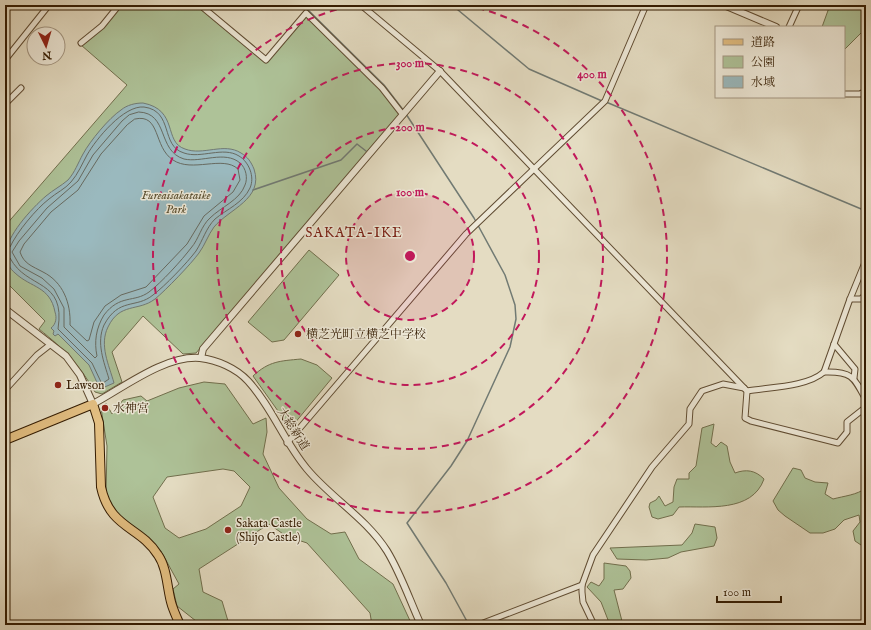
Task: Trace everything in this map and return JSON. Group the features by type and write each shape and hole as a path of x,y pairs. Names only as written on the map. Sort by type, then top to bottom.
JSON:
{"main road":[{"path":"5,440 93,404 99,423 101,487 103,497 109,510 115,517 158,554 163,565 172,604 180,625"}],"street":[{"path":"5,60 49,5"},
{"path":"81,43 102,26 119,5"},
{"path":"200,5 266,60 306,13 382,88 403,115"},
{"path":"361,5 440,71 535,168 745,389 745,418 751,421 838,443 847,432 847,422 866,407"},
{"path":"287,443 466,234 605,101 646,5"},
{"path":"724,5 774,26"},
{"path":"789,26 799,5"},
{"path":"201,358 203,349 440,71"},
{"path":"5,104 21,88"},
{"path":"845,94 860,94 866,91"},
{"path":"594,625 583,602 582,585 593,555 622,508 652,467 688,424 690,409 694,401 702,391 719,384 745,389 807,382 818,377 824,372 850,299 866,260"},
{"path":"850,299 861,299 866,294"},
{"path":"5,308 66,356 76,370 93,404"},
{"path":"5,390 37,355 51,344"},
{"path":"834,344 855,369 854,378"},
{"name":"大総新道","path":"93,404 167,363 201,358 226,366 248,381 287,443 307,470 360,519 379,541 392,562 421,625"},
{"path":"824,372 847,373 854,378 866,400"},
{"path":"478,625 582,585"}],"green space":[{"name":"Fureaisakataike Park","path":"122,5 198,5 266,63 306,16 381,89 400,114 196,353 183,354 143,316 112,352 122,382 102,394 95,392 83,373 70,358 39,329 45,321 5,281 5,226 127,85 81,45"},
{"path":"830,5 866,5 866,28 845,49 845,26 822,26"},
{"path":"309,250 339,275 284,340 272,342 248,322"},
{"path":"301,359 317,365 332,378 294,424 288,425 253,376 264,367 275,363"},
{"path":"204,382 225,384 253,424 266,418 267,432 263,454 279,488 307,519 331,534 345,532 359,559 393,584 412,625 372,625 370,613 307,543 286,536 269,524 199,569 203,592 222,601 228,621 232,625 201,625 177,606 173,589 179,584 162,553 118,516 106,495 107,446 101,408 106,403 112,414 123,400 141,396 147,401 179,388","holes":["223,469 234,471 250,487 241,506 206,529 179,538 165,528 153,497 167,477"]},
{"path":"714,424 711,443 716,447 721,442 727,446 730,462 735,473 750,471 764,479 758,490 750,498 739,503 715,507 679,507 673,515 658,519 652,517 649,507 650,503 656,500 659,496 665,506 673,502 674,487 677,479 689,479 689,473 696,466 702,428"},
{"path":"793,468 801,470 805,478 815,482 828,483 825,494 833,499 855,494 866,488 866,542 861,545 855,541 853,531 860,522 859,515 844,520 835,529 823,533 810,533 778,510 773,501"},
{"path":"695,524 715,527 717,538 714,546 681,552 668,558 646,560 617,559 610,548 682,545 692,533"},
{"path":"604,563 626,566 630,571 631,578 623,589 614,590 623,625 610,625 601,602 587,587 591,582 599,586 604,579"}],"water":[{"path":"143,103 162,112 174,140 178,145 192,151 221,149 234,150 249,160 254,169 256,179 250,196 214,227 199,253 165,290 149,303 130,308 118,314 113,319 105,334 104,341 106,355 114,383 100,389 89,365 58,334 55,336 53,334 54,331 51,328 56,321 56,316 53,303 44,292 21,278 11,269 6,255 7,248 20,223 46,196 68,180 75,171 86,149 106,124 126,107"}],"waterway":[{"path":"303,5 384,85 404,111"},
{"path":"452,5 529,69 602,101"},
{"path":"606,102 866,211"},
{"path":"406,114 474,218 505,275 515,305 516,319 510,347 467,441 451,466 407,523 446,583 469,625"},
{"path":"253,190 341,160 357,144 366,151"}],"place":[{"name":"横芝光町立横芝中学校","path":"298,334"},
{"name":"Lawson","path":"58,385"},
{"name":"水神宮","path":"105,408"},
{"name":"Sakata Castle (Shijo Castle)","path":"228,530"}],"district":[{"name":"SAKATA-IKE","path":"354,233"}]}
